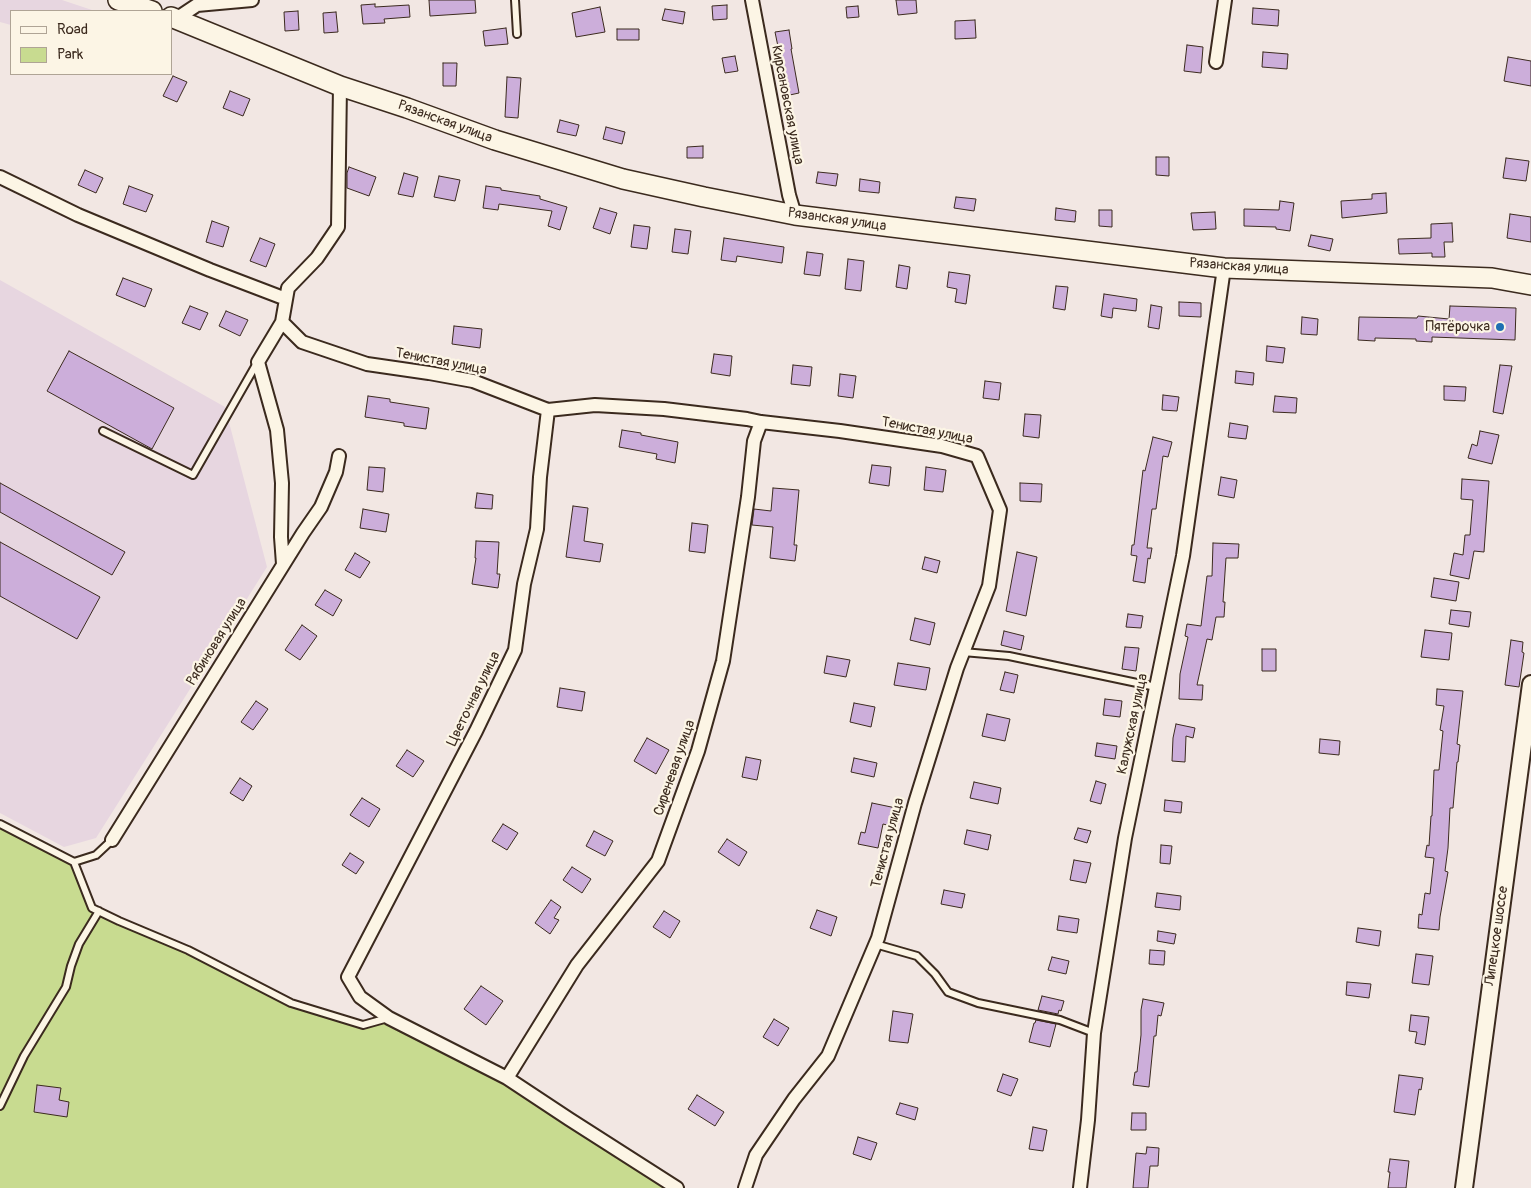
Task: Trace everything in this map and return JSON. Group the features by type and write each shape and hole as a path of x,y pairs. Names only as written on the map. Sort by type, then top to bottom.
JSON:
{"main road":[{"path":"118,0 149,10"},
{"name":"Рязанская улица","path":"174,18 340,86 495,140 623,179 794,215 1224,268 1492,278 1531,285"}],"street":[{"path":"174,18 197,5 252,0"},
{"name":"Кирсановская улица","path":"752,0 794,215"},
{"path":"1216,62 1225,0"},
{"path":"283,564 281,537 282,483 277,430 258,362 282,322 288,288 317,258 338,227 340,86"},
{"path":"0,177 78,215 286,300"},
{"name":"Калужская улица","path":"1080,1188 1088,1120 1094,1033 1125,838 1182,556 1224,268"},
{"name":"Тенистая улица","path":"282,322 302,342 348,358 367,364 473,381 548,410 595,406 664,409 942,446 977,456 1000,510 990,586 957,668 915,803 876,944 828,1056 794,1099 756,1155 745,1188"},
{"name":"Цветочная улица","path":"389,1018 360,997 348,977 476,731 515,650 524,584 537,529 540,477 548,410"},
{"name":"Сиреневая улица","path":"507,1078 578,965 658,860 698,751 723,661 754,441 761,422"},
{"name":"Рябиновая улица","path":"112,840 283,564 322,507 336,472 339,456"},
{"name":"Липецкое шоссе","path":"1464,1188 1531,684"},
{"path":"389,1018 507,1078 569,1120 677,1188"}],"lane":[{"path":"515,0 517,34"},
{"path":"103,431 193,475 258,362"},
{"path":"963,652 1009,656 1156,687"},
{"path":"0,824 74,862 92,908 188,950 291,1003 363,1025 389,1018"},
{"path":"74,862 96,855 112,840"},
{"path":"0,1106 24,1056 66,987 79,944 99,911"},
{"path":"876,944 917,956 935,974 948,992 978,1003 1060,1020 1094,1033"}],"shaded area":[{"path":"0,0 62,0 92,10 10,10 10,25 0,22"},
{"path":"0,280 225,407 267,567 96,838 64,847 0,813 0,596 77,638 100,597 0,542 0,512 112,574 125,552 0,483","holes":["70,351 174,408 152,449 47,391"]}],"green space":[{"path":"0,824 74,862 92,908 188,950 291,1003 363,1025 389,1018 507,1078 677,1188 0,1188"}],"building":[{"path":"429,0 475,0 476,13 430,16"},
{"path":"896,0 916,0 917,13 898,15"},
{"path":"375,4 375,7 409,5 410,17 384,19 385,23 363,24 361,5"},
{"path":"727,5 727,19 713,20 712,6"},
{"path":"858,6 859,17 847,18 846,7"},
{"path":"600,7 605,32 576,37 572,13"},
{"path":"1253,8 1279,10 1278,26 1252,24"},
{"path":"665,9 685,12 683,24 662,20"},
{"path":"298,11 299,30 285,31 284,12"},
{"path":"336,12 338,32 324,33 323,13"},
{"path":"975,20 976,38 955,39 955,21"},
{"path":"506,28 508,44 485,46 483,31"},
{"path":"617,29 639,29 639,40 617,40"},
{"path":"789,30 799,93 785,96 781,71 783,71 775,32"},
{"path":"1187,45 1203,47 1201,73 1184,71"},
{"path":"1263,52 1288,54 1287,69 1262,67"},
{"path":"735,56 738,71 725,73 722,58"},
{"path":"1508,57 1531,61 1531,86 1504,81"},
{"path":"443,63 457,63 456,86 443,86"},
{"path":"173,76 187,82 177,102 163,96"},
{"path":"507,77 521,78 518,118 505,117"},
{"path":"230,91 250,99 243,116 223,108"},
{"path":"560,120 579,125 576,136 557,132"},
{"path":"606,127 625,132 622,144 603,139"},
{"path":"703,146 703,158 687,158 687,147"},
{"path":"1156,157 1169,157 1169,176 1156,175"},
{"path":"1506,158 1529,161 1526,181 1503,178"},
{"path":"349,167 376,177 369,196 347,188"},
{"path":"85,170 103,178 96,193 78,185"},
{"path":"818,172 838,174 836,186 816,183"},
{"path":"404,173 418,177 413,197 398,194"},
{"path":"439,176 460,180 455,201 434,197"},
{"path":"860,179 880,182 879,193 859,191"},
{"path":"129,186 153,195 146,212 123,204"},
{"path":"486,186 540,196 540,199 567,207 560,230 548,226 552,211 499,204 498,210 483,208"},
{"path":"1386,193 1387,213 1342,218 1341,201 1372,199 1372,194"},
{"path":"956,197 976,199 974,211 954,208"},
{"path":"1280,201 1294,203 1290,231 1276,229 1276,227 1244,226 1244,209 1279,210"},
{"path":"600,208 617,213 610,234 593,228"},
{"path":"1056,208 1076,211 1075,222 1055,220"},
{"path":"1099,210 1112,210 1112,227 1099,226"},
{"path":"1215,212 1216,229 1193,230 1191,213"},
{"path":"1510,214 1531,217 1531,242 1507,238"},
{"path":"212,221 229,227 223,247 206,242"},
{"path":"1452,223 1453,242 1444,242 1445,257 1432,257 1432,253 1399,254 1398,239 1431,238 1431,224"},
{"path":"634,225 650,227 647,249 631,247"},
{"path":"675,229 691,231 688,254 672,252"},
{"path":"1311,235 1333,239 1330,251 1308,246"},
{"path":"260,238 275,244 266,267 250,261"},
{"path":"724,238 784,247 782,263 737,256 736,262 721,260"},
{"path":"807,252 823,254 820,276 804,274"},
{"path":"848,259 864,261 861,291 845,289"},
{"path":"899,265 910,267 907,289 896,287"},
{"path":"949,272 970,275 966,304 955,302 957,289 947,287"},
{"path":"123,278 152,289 145,307 116,295"},
{"path":"1056,286 1068,287 1065,310 1053,308"},
{"path":"1104,294 1137,299 1136,311 1113,308 1112,318 1101,316"},
{"path":"1179,302 1201,303 1201,317 1179,316"},
{"path":"1151,305 1162,307 1159,329 1148,327"},
{"path":"190,306 208,313 200,330 182,323"},
{"path":"1450,306 1516,308 1515,340 1432,337 1432,342 1416,341 1416,339 1375,338 1375,341 1358,340 1359,317 1417,318 1418,316 1449,319"},
{"path":"226,311 248,320 240,336 219,326"},
{"path":"1302,317 1318,319 1317,335 1301,334"},
{"path":"454,326 482,329 480,348 452,344"},
{"path":"1267,346 1285,348 1283,363 1266,361"},
{"path":"69,351 174,408 152,449 47,391"},
{"path":"714,354 732,356 730,376 711,373"},
{"path":"793,365 812,367 810,386 791,384"},
{"path":"1500,365 1512,366 1503,414 1493,412"},
{"path":"1236,371 1254,373 1253,385 1235,383"},
{"path":"840,374 856,376 853,398 838,396"},
{"path":"985,381 1001,383 999,400 983,398"},
{"path":"1444,386 1466,387 1465,401 1444,400"},
{"path":"1163,395 1179,397 1177,411 1162,410"},
{"path":"368,396 390,399 390,402 429,408 426,429 404,426 404,423 365,417"},
{"path":"1275,396 1297,398 1296,413 1273,412"},
{"path":"1025,414 1041,415 1039,438 1023,436"},
{"path":"1230,423 1248,426 1246,439 1228,437"},
{"path":"622,430 678,442 675,463 656,459 657,454 619,447"},
{"path":"1480,431 1499,435 1492,464 1468,458 1472,444 1477,446"},
{"path":"1153,437 1172,442 1168,457 1163,456 1156,509 1152,509 1147,548 1152,548 1150,559 1148,558 1145,583 1133,581 1137,556 1131,555 1132,545 1134,545 1143,470 1145,471"},
{"path":"872,465 891,467 889,486 869,483"},
{"path":"369,467 385,468 383,492 367,490"},
{"path":"926,467 946,470 943,492 924,490"},
{"path":"1221,477 1237,480 1234,498 1218,495"},
{"path":"1462,479 1489,481 1484,552 1474,551 1469,579 1450,575 1454,553 1463,555 1465,535 1470,535 1473,500 1461,499"},
{"path":"0,483 125,552 112,575 0,512"},
{"path":"1020,483 1042,484 1041,502 1020,501"},
{"path":"773,488 799,490 794,545 797,545 795,561 770,558 773,527 752,525 754,509 771,511"},
{"path":"477,493 493,495 492,509 475,508"},
{"path":"573,506 588,508 584,541 603,544 600,562 566,557"},
{"path":"363,509 389,514 386,532 360,528"},
{"path":"692,523 708,525 705,553 689,551"},
{"path":"476,541 499,542 497,574 500,574 498,588 472,584 476,558"},
{"path":"0,542 100,597 77,639 0,596"},
{"path":"1213,543 1239,544 1238,558 1226,558 1223,602 1225,602 1224,617 1216,617 1212,640 1207,639 1197,685 1203,685 1202,700 1179,699 1180,674 1188,637 1185,636 1187,624 1201,626 1207,576 1212,576"},
{"path":"1017,552 1037,557 1026,616 1006,611"},
{"path":"355,553 370,562 360,578 345,570"},
{"path":"925,557 940,561 937,573 922,569"},
{"path":"1434,578 1459,582 1456,601 1431,597"},
{"path":"325,590 342,600 333,616 315,605"},
{"path":"1451,610 1471,612 1469,627 1449,624"},
{"path":"1128,614 1143,616 1141,628 1126,627"},
{"path":"915,618 935,623 930,645 910,640"},
{"path":"302,625 317,636 300,660 285,650"},
{"path":"1425,630 1452,633 1449,660 1421,657"},
{"path":"1004,631 1024,636 1021,650 1001,645"},
{"path":"1511,640 1523,642 1522,652 1524,653 1519,687 1505,685"},
{"path":"1125,647 1139,648 1136,671 1122,669"},
{"path":"1262,649 1276,649 1276,671 1262,671"},
{"path":"827,656 850,660 846,677 824,673"},
{"path":"898,663 930,668 926,690 894,685"},
{"path":"1005,672 1018,675 1014,693 1000,690"},
{"path":"560,688 585,692 582,711 557,707"},
{"path":"1437,689 1463,691 1457,744 1460,745 1453,808 1450,808 1445,871 1448,872 1439,930 1418,928 1419,914 1422,915 1425,893 1430,894 1434,858 1425,857 1427,845 1429,846 1434,770 1439,770 1443,731 1440,730 1444,706 1436,705"},
{"path":"1105,699 1122,701 1120,717 1103,715"},
{"path":"256,701 268,709 253,730 241,722"},
{"path":"854,703 875,707 871,727 850,722"},
{"path":"987,714 1010,719 1005,741 982,736"},
{"path":"1176,724 1195,728 1193,738 1186,736 1185,762 1172,761"},
{"path":"647,738 669,750 656,774 634,761"},
{"path":"1320,739 1340,741 1339,755 1319,753"},
{"path":"1097,743 1117,746 1115,759 1095,756"},
{"path":"407,750 424,761 413,777 396,766"},
{"path":"746,757 761,760 757,780 742,777"},
{"path":"854,758 877,763 874,777 851,772"},
{"path":"240,778 252,786 243,801 230,793"},
{"path":"1096,781 1106,784 1101,804 1090,801"},
{"path":"974,782 1001,788 998,804 970,798"},
{"path":"362,798 380,809 369,827 350,815"},
{"path":"1165,800 1182,802 1181,813 1164,811"},
{"path":"872,803 896,808 891,826 883,824 878,848 858,844 861,832 865,833"},
{"path":"503,824 518,833 507,850 492,841"},
{"path":"1078,828 1091,831 1087,843 1074,839"},
{"path":"967,830 991,835 988,850 964,844"},
{"path":"594,831 613,841 605,856 586,846"},
{"path":"727,839 747,852 739,866 718,852"},
{"path":"1161,845 1172,846 1170,864 1160,863"},
{"path":"350,853 364,862 356,874 342,865"},
{"path":"1074,860 1091,863 1086,883 1070,880"},
{"path":"572,867 591,879 582,893 563,880"},
{"path":"944,890 965,894 962,908 941,904"},
{"path":"1157,893 1181,896 1180,910 1155,907"},
{"path":"551,900 561,907 554,918 559,920 550,934 535,923"},
{"path":"817,910 837,917 831,936 810,928"},
{"path":"664,911 680,921 670,938 653,927"},
{"path":"1059,916 1079,919 1077,933 1057,930"},
{"path":"1358,928 1381,931 1379,946 1356,942"},
{"path":"1158,931 1176,934 1174,944 1157,941"},
{"path":"1150,950 1165,951 1164,965 1149,964"},
{"path":"1416,954 1433,956 1429,985 1412,983"},
{"path":"1052,957 1069,961 1066,974 1048,970"},
{"path":"1347,982 1371,984 1369,998 1346,995"},
{"path":"481,986 503,1001 486,1025 464,1009"},
{"path":"1042,996 1064,1001 1061,1011 1059,1010 1058,1014 1038,1010"},
{"path":"1143,999 1164,1003 1161,1016 1158,1015 1156,1036 1154,1036 1149,1087 1133,1085 1135,1072 1137,1072"},
{"path":"893,1011 913,1014 908,1043 889,1041"},
{"path":"1411,1015 1429,1017 1425,1045 1415,1043 1417,1032 1409,1031"},
{"path":"774,1019 789,1028 778,1046 763,1037"},
{"path":"1036,1020 1056,1024 1050,1047 1029,1042"},
{"path":"1003,1074 1018,1079 1011,1096 997,1091"},
{"path":"1399,1075 1423,1078 1421,1090 1419,1089 1415,1115 1394,1112"},
{"path":"37,1085 61,1088 59,1100 69,1102 67,1117 34,1112"},
{"path":"697,1095 724,1112 715,1126 688,1109"},
{"path":"900,1103 918,1108 915,1120 896,1114"},
{"path":"1132,1113 1146,1113 1146,1130 1131,1130"},
{"path":"1033,1127 1047,1130 1043,1151 1029,1149"},
{"path":"858,1137 877,1143 871,1160 853,1154"},
{"path":"1147,1147 1159,1148 1158,1166 1150,1166 1148,1188 1133,1188 1136,1153 1146,1154"},
{"path":"1390,1159 1409,1161 1406,1188 1388,1188"}],"place":[{"name":"Пятёрочка","path":"1500,327"}]}
